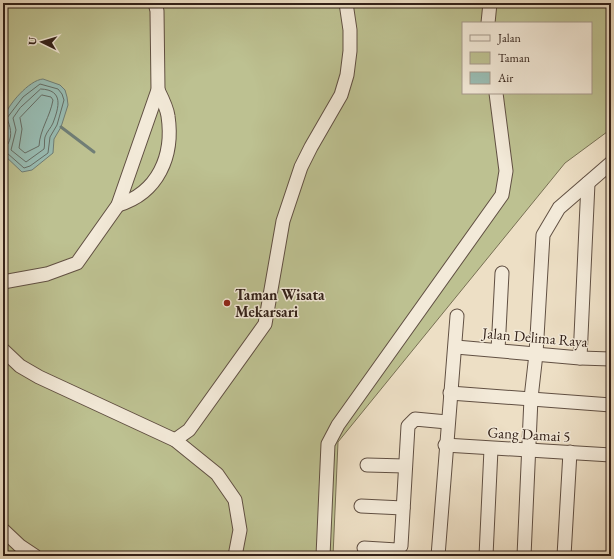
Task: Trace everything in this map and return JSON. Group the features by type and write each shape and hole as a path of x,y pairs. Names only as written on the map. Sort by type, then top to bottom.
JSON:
{"street":[{"path":"3,282 47,274 77,263 118,206 158,90 157,10 155,3"},
{"path":"174,440 189,430 265,324 283,221 301,167 310,147 341,95 347,74 350,51 350,30 346,3"},
{"path":"488,22 490,3"},
{"path":"118,206 132,201 146,189 166,161 170,143 168,115 158,90"},
{"path":"323,556 328,444 338,425 502,195 506,172 496,94"},
{"path":"524,556 531,398 536,354 543,235 559,208 611,163"},
{"path":"580,358 588,183"},
{"path":"498,350 502,273"},
{"path":"438,556 447,422 456,347 457,316"},
{"name":"Jalan Delima Raya","path":"456,347 580,358 611,359"},
{"path":"3,350 20,366 40,377 174,440 217,474 235,500 240,530 235,556"},
{"path":"450,393 611,405"},
{"path":"364,548 397,550 399,548 408,426 410,422 415,419 447,422"},
{"name":"Gang Damai 5","path":"446,445 491,449 611,455"},
{"path":"486,556 491,449"},
{"path":"564,556 570,452"},
{"path":"367,464 405,466"},
{"path":"361,506 403,508"},
{"path":"3,530 20,546 35,556"}],"green space":[{"name":"Taman Wisata Mekarsari","path":"3,3 611,3 611,129 565,163 338,442 333,556 3,556"}],"water":[{"path":"43,79 60,85 65,90 68,105 61,127 54,139 53,153 32,170 22,172 3,154 7,129 4,117 14,100 26,88 37,80"}],"waterway":[{"path":"61,127 94,152"}],"place":[{"name":"Taman Wisata Mekarsari","path":"227,303"}]}
